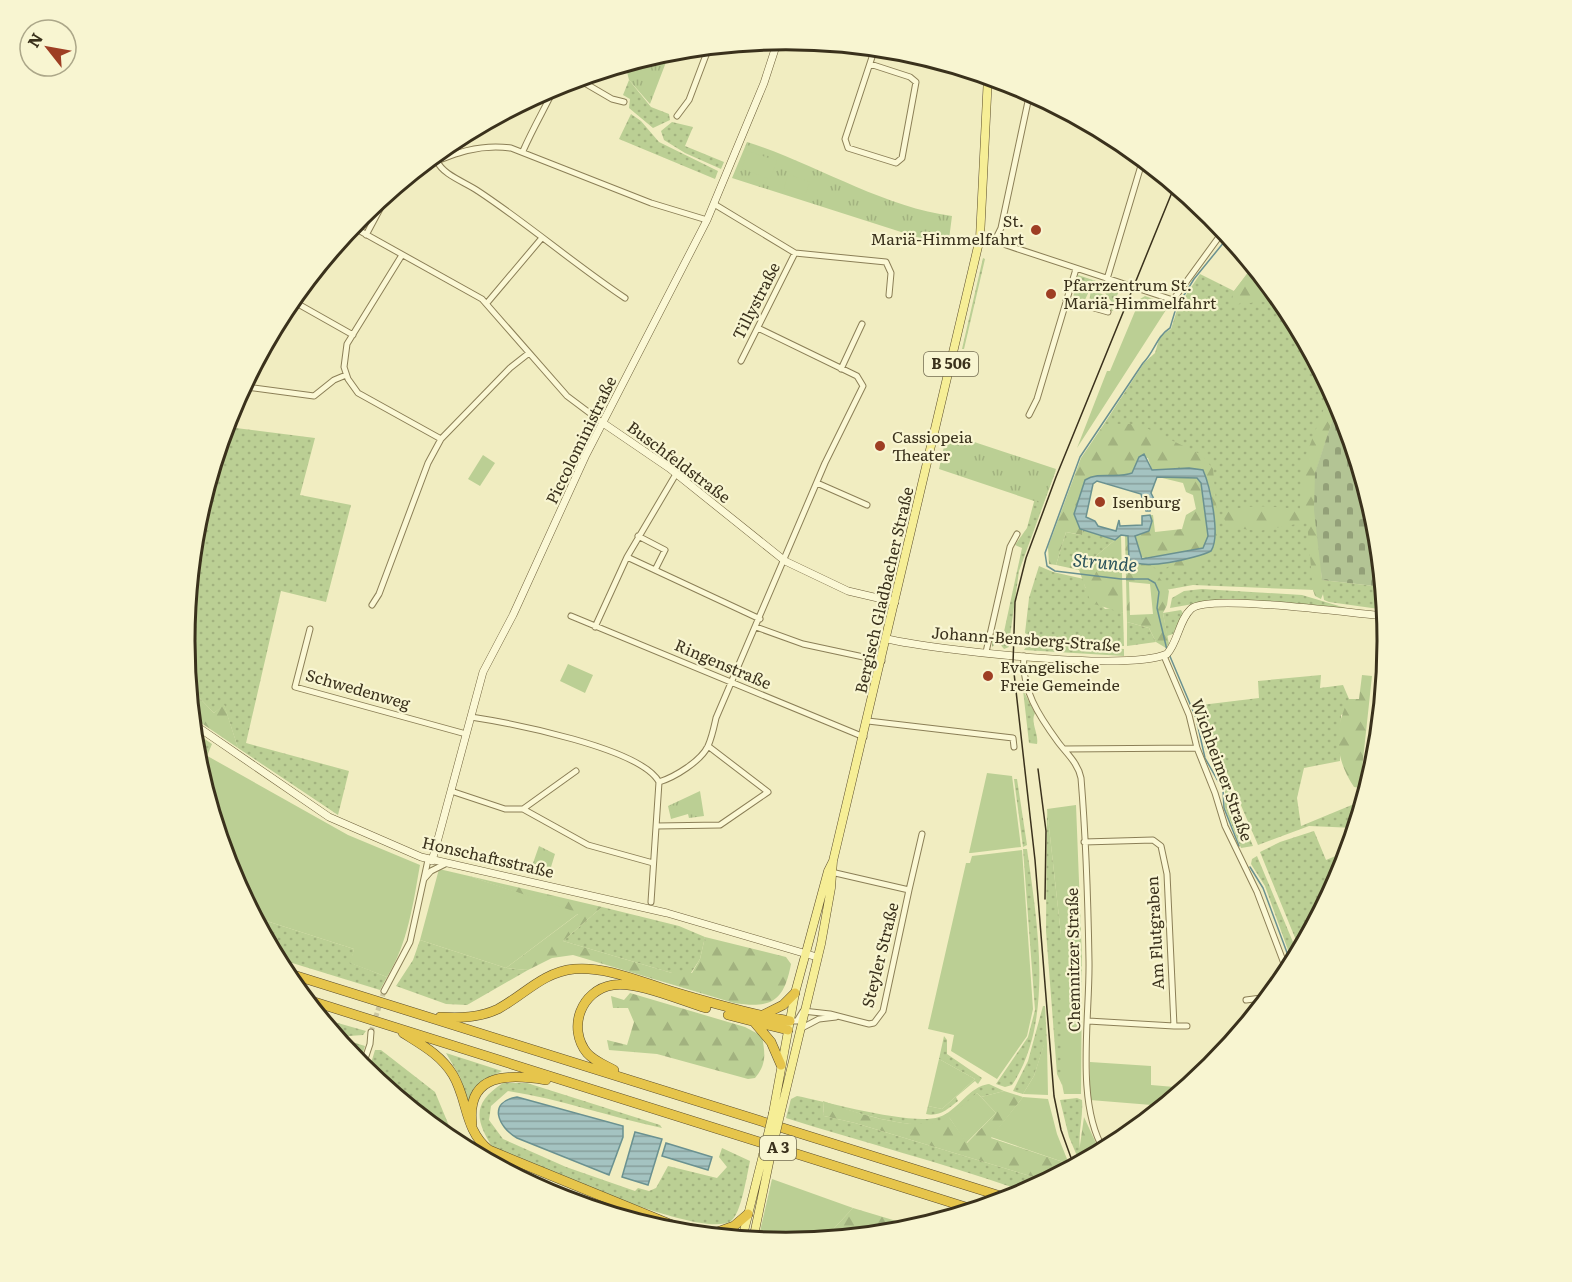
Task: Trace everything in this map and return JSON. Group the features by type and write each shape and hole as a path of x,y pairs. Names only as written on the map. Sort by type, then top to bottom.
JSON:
{"highway":[{"path":"426,1016 469,1017 488,1013 549,976 562,970 582,968 620,976 758,1019 781,1065"},
{"name":"A 3","path":"299,977 994,1194"},
{"path":"640,1083 595,1060 583,1047 578,1029 579,1016 584,1005 596,991 614,985 629,986 789,1026"},
{"path":"758,1019 777,1009 795,993"},
{"name":"A 3","path":"319,1003 961,1206"},
{"path":"391,1026 432,1052 448,1068 459,1088 466,1117 478,1139 497,1154 663,1219"},
{"path":"478,1139 472,1122 472,1109 480,1092 493,1080 518,1075 581,1086"},
{"path":"728,1229 748,1214"}],"main road":[{"name":"Bergisch Gladbacher Straße","path":"744,1231 800,1029 817,957 833,861 868,721 980,238 988,85"},
{"name":"Bergisch Gladbacher Straße","path":"776,1114 781,1065 795,993 831,872"},
{"path":"789,1026 800,1029"},
{"name":"Bergisch Gladbacher Straße","path":"754,1231 766,1156"}],"street":[{"name":"Piccoloministraße","path":"384,991 410,942 423,881 486,666 513,615 575,477 707,220 772,50"},
{"path":"677,116 689,100 706,55"},
{"path":"870,64 910,77 916,82 902,158 893,163 848,148 845,144 870,64 872,56"},
{"path":"587,84 612,99 624,102"},
{"path":"523,151 535,121 542,115 549,99"},
{"path":"996,238 1000,232 1028,102"},
{"path":"444,159 479,147 523,151 651,203 707,220"},
{"path":"438,163 446,172 491,200 541,239 625,298"},
{"path":"1107,279 1140,168"},
{"path":"714,204 795,253 886,262 891,273 889,296"},
{"path":"366,235 377,214"},
{"name":"Buschfeldstraße","path":"360,231 487,303 567,396 676,474 784,561 848,591 895,602"},
{"path":"980,238 996,238 1006,245 1173,300 1218,238"},
{"path":"487,303 541,239"},
{"name":"Tillystraße","path":"741,361 795,253"},
{"path":"402,255 353,334 345,351 346,375 353,387 365,397 441,439"},
{"path":"1029,415 1037,399 1076,268"},
{"path":"1066,300 1108,312"},
{"path":"299,305 353,334"},
{"path":"841,369 862,324"},
{"path":"659,782 672,777 702,755 708,746 716,718 818,483 863,386 860,378 758,328"},
{"path":"372,605 379,594 428,463 441,439 510,368 529,353"},
{"path":"251,388 314,396 334,380 346,375"},
{"path":"595,627 638,536 676,474"},
{"path":"818,483 867,505"},
{"path":"986,652 1010,548 1017,534"},
{"path":"638,536 665,550 655,570"},
{"path":"627,557 760,619"},
{"path":"1167,654 1189,612 1200,605 1222,603 1377,615"},
{"name":"Ringenstraße","path":"571,616 864,737"},
{"path":"756,627 803,644 882,661"},
{"name":"Schwedenweg","path":"310,629 295,687 466,734"},
{"name":"Johann-Bensberg-Straße","path":"887,639 1024,656 1116,661 1167,654"},
{"name":"Wichheimer Straße","path":"1167,654 1225,826 1258,894 1283,962"},
{"name":"Chemnitzer Straße","path":"1024,656 1028,692 1077,766"},
{"path":"471,717 526,726 591,745 640,766 656,776 659,782 651,902"},
{"path":"868,721 1013,738 1014,747"},
{"name":"Honschaftsstraße","path":"202,730 330,818 430,860 648,908 817,957"},
{"path":"657,826 720,825 768,792 708,746"},
{"path":"1063,748 1197,748"},
{"name":"Chemnitzer Straße","path":"1079,749 1075,756 1081,778 1084,843 1089,1113 1100,1142"},
{"path":"523,809 576,771"},
{"path":"451,791 505,809 523,809 588,845 653,863"},
{"name":"Steyler Straße","path":"803,1011 874,1023 883,1011 922,834"},
{"name":"Am Flutgraben","path":"1084,843 1153,840 1161,846 1167,874 1174,1026"},
{"path":"423,881 431,871 445,864"},
{"name":"Steyler Straße","path":"831,872 909,890"},
{"path":"1246,1000 1257,999"},
{"path":"789,1026 803,1011"},
{"name":"Steyler Straße","path":"800,1029 819,1019 837,1017"},
{"path":"1088,1021 1187,1026"},
{"path":"366,1057 371,1032"}],"green space":[{"path":"666,62 650,104 629,80 627,72"},
{"path":"629,80 651,107 669,114 670,120 653,128 629,108 630,99 623,95"},
{"path":"631,114 641,121 659,142 718,171 715,179 619,139"},
{"path":"672,122 693,127 685,146 724,162 721,169 685,153 664,140 661,131"},
{"path":"747,142 900,204 952,216 948,247 732,178"},
{"path":"748,151 777,161 770,179 742,169"},
{"path":"788,174 810,182 805,195 784,188"},
{"path":"983,258 985,259 964,349 962,349"},
{"path":"1248,272 1278,312 1317,379 1333,418 1315,473 1322,580 1374,586 1376,609 1329,602 1324,600 1323,594 1316,590 1193,585 1160,591 1150,565 1202,555 1208,482 1104,424 1144,363 1155,353 1160,336 1171,329 1178,307 1200,274 1234,291"},
{"path":"1248,272 1277,311 1269,303 1257,300 1251,303 1242,302 1236,306 1231,303 1234,291"},
{"path":"1078,275 1120,289 1114,302 1120,305 1117,309 1105,293 1075,281"},
{"path":"1075,284 1090,289 1084,302 1089,303 1091,289 1104,295 1113,311 1108,305 1092,300 1091,305 1073,300"},
{"path":"1145,296 1164,303 1166,310 1077,448 1107,371 1110,371 1136,309 1141,311 1145,302 1140,299"},
{"path":"1326,402 1333,418 1315,474 1314,510 1323,594 1321,599 1315,596 1313,590 1307,522 1259,531 1228,527 1223,516 1229,511 1248,507 1300,509 1301,468"},
{"path":"1333,418 1357,488 1366,526 1374,586 1322,580 1314,510 1315,473"},
{"path":"1104,424 1138,424 1202,455 1213,469 1218,523 1217,546 1197,569 1180,572 1171,565 1161,571 1151,566 1169,591 1163,613 1169,644 1166,648 1156,642 1149,628 1127,622 1125,535 1128,536 1129,559 1146,564 1170,563 1211,551 1208,481 1203,470 1189,468 1152,470 1148,458 1139,457 1132,473 1090,477 1085,480 1082,535 1066,532 1056,565 1049,564 1048,547 1081,458","holes":["1129,582 1150,584 1153,614 1130,615"]},
{"path":"235,428 315,438 300,495 351,505 326,602 281,591 246,743 349,771 338,815 238,748 224,705 214,713 198,696 196,602 206,526 226,451"},
{"path":"947,433 1056,469 1043,504 939,469"},
{"path":"483,455 495,463 480,486 468,479"},
{"path":"1056,470 1019,571 1010,636 1006,637 1009,647 1004,649 1000,644 995,644 992,647 992,639 1002,641 1022,548 1015,545 1027,528 1035,498"},
{"path":"1158,477 1197,478 1201,483 1208,536 1203,548 1146,560 1139,554 1134,536 1149,531 1152,521 1150,515 1153,515 1155,532 1182,529 1186,515 1196,509 1193,495 1186,492 1183,483"},
{"path":"1083,530 1115,540 1079,570 1056,565 1066,532 1081,535"},
{"path":"1121,535 1123,613 1091,603 1079,570"},
{"path":"1039,566 1053,572 1084,579 1085,587 1105,609 1114,608 1123,613 1124,646 1031,641 1031,637 1025,633 1029,598"},
{"path":"1202,589 1302,595 1349,609 1222,599 1170,608 1172,598 1184,591"},
{"path":"1181,610 1183,613 1173,634 1167,636 1163,613"},
{"path":"1127,622 1149,628 1156,642 1127,646"},
{"path":"1029,643 1124,649 1124,656 1024,650"},
{"path":"568,664 593,675 585,693 560,681"},
{"path":"1321,675 1320,688 1343,685 1349,699 1349,710 1341,715 1340,761 1304,768 1297,798 1301,826 1354,804 1347,828 1309,826 1258,845 1216,747 1204,744 1199,718 1193,706 1259,698 1258,681"},
{"path":"1362,675 1372,676 1358,788 1354,787 1343,766 1338,744 1340,721 1349,699 1359,699"},
{"path":"1023,690 1035,713 1033,721 1037,744 1029,743"},
{"path":"198,696 214,713 224,704 238,748 201,723"},
{"path":"203,738 212,744 206,755"},
{"path":"1204,746 1213,749 1253,846 1241,848 1225,808 1225,790"},
{"path":"206,755 348,835 420,865 405,937 387,977 350,963 354,949 265,920 255,903 226,831"},
{"path":"987,773 1012,776 1021,847 969,853"},
{"path":"1014,779 1017,779 1027,845 1023,847"},
{"path":"700,791 704,816 689,818 688,814 671,819 668,806"},
{"path":"1076,805 1082,958 1081,1094 1064,1094 1061,1079 1061,935 1047,809"},
{"path":"1047,809 1061,935 1062,1085 1057,1074 1046,931"},
{"path":"1314,831 1326,860 1336,856 1317,903 1296,940 1260,852 1280,842"},
{"path":"539,846 555,854 551,867 541,866 539,869 532,866"},
{"path":"1023,849 1027,849 1035,908 1039,970 1038,1001 1034,1031 1025,1059 1012,1085 1005,1087 996,1084 1028,1037 1035,1010"},
{"path":"1022,850 1033,1009 1027,1036 997,1079 951,1051 954,1035 928,1029 966,863 970,863 972,856"},
{"path":"1257,856 1294,944 1289,952 1265,886 1251,864 1252,859"},
{"path":"439,869 469,876 579,913 506,968 420,940"},
{"path":"469,876 602,907 563,941 672,973 692,973 700,959 705,937 786,957 791,964 788,977 780,994 774,1000 758,1005 747,1005 573,955 552,958 528,970 506,968 578,914"},
{"path":"602,907 679,926 705,937 700,959 691,973 672,973 563,941"},
{"path":"265,920 354,949 351,963 387,977 380,990 289,962"},
{"path":"420,940 506,968 528,970 467,1005 446,1004 396,986 413,960"},
{"path":"630,993 745,1027 762,1036 764,1058 762,1068 755,1078 748,1079 657,1054 609,1050 607,1040 627,1045 634,1022 628,1008 613,1008 611,996 624,1000"},
{"path":"1043,1006 1045,1006 1047,1044 1044,1045 1034,1076 1023,1094 1013,1091 1028,1061"},
{"path":"334,1022 366,1031 363,1035 347,1037"},
{"path":"944,1036 947,1040 947,1054 982,1078 978,1084 975,1081 956,1097 958,1101 947,1109 935,1114 926,1114 928,1106 942,1109 975,1079 939,1059"},
{"path":"351,1042 365,1046 363,1053"},
{"path":"1044,1044 1047,1044 1048,1095 1023,1094 1034,1076"},
{"path":"375,1050 381,1050 435,1092 450,1128 396,1086 371,1062"},
{"path":"446,1053 502,1071 487,1079 470,1107 460,1077"},
{"path":"939,1059 975,1079 942,1109 928,1106"},
{"path":"1090,1062 1151,1066 1151,1085 1175,1087 1152,1105 1090,1100"},
{"path":"503,1083 527,1083 660,1125 662,1128 508,1091 491,1106 489,1120 503,1139 566,1167 635,1191 638,1188 649,1191 656,1188 668,1166 717,1178 727,1167 719,1157 722,1148 750,1161 735,1217 731,1221 714,1224 653,1211 615,1198 493,1148 480,1120 481,1105 493,1090"},
{"path":"989,1084 1004,1091 981,1097 977,1093 951,1117 930,1124 882,1119 825,1102 890,1116 926,1119 939,1117 952,1110 975,1089 982,1086"},
{"path":"1004,1091 1023,1097 991,1138 1065,1163 1035,1177 855,1123 824,1116 823,1101 869,1116 905,1123 937,1122 949,1117 967,1143 996,1113 981,1097"},
{"path":"977,1093 996,1113 966,1143 949,1117"},
{"path":"797,1096 823,1102 824,1116 855,1123 1035,1177 1012,1187 786,1118 791,1099"},
{"path":"1023,1097 1048,1099 1057,1134 1068,1161 1065,1163 991,1137"},
{"path":"1077,1098 1082,1100 1081,1154 1077,1156 1069,1137 1060,1100"},
{"path":"1084,1117 1096,1144 1080,1154"},
{"path":"772,1179 853,1208 832,1230 760,1231"},
{"path":"853,1208 898,1222 863,1227 832,1230"}],"water":[{"path":"1144,454 1152,470 1189,468 1203,470 1209,487 1215,523 1214,544 1211,551 1194,557 1157,564 1135,563 1129,559 1128,536 1121,535 1115,540 1080,529 1074,514 1085,480 1096,476 1132,473 1139,457","holes":["1157,477 1197,478 1201,483 1208,536 1203,548 1142,559 1135,536 1149,531 1152,521 1150,515 1142,516 1142,525 1120,526 1119,520 1116,531 1098,526 1095,521 1086,517 1093,484 1097,481 1141,494 1146,511 1150,511 1151,502 1155,501 1151,493"]},
{"path":"517,1097 623,1126 623,1137 609,1175 517,1138 510,1133 501,1122 499,1109 508,1100"},
{"path":"635,1132 662,1139 648,1185 622,1177"},
{"path":"666,1143 712,1157 708,1170 662,1156"}],"waterway":[{"name":"Strunde","path":"1167,650 1157,608 1159,592 1155,583 1148,579 1121,579 1055,571 1047,566 1045,553 1080,457 1158,340 1170,328 1176,308 1194,279 1223,243"},
{"name":"Strunde","path":"1169,654 1196,718 1205,758 1223,790 1224,808 1239,846"},
{"name":"Strunde","path":"1250,867 1263,888 1288,954"}],"tunnel":[{"path":"371,1032 384,991"}],"tram line":[{"path":"1071,1159 1061,1130 1054,1096 1035,860 1013,664 1015,602 1026,558 1056,477 1172,193"},
{"path":"1038,769 1046,831 1045,899"}],"place":[{"name":"St. Mariä-Himmelfahrt","path":"1036,230"},
{"name":"Pfarrzentrum St. Mariä-Himmelfahrt","path":"1051,294"},
{"name":"Cassiopeia Theater","path":"880,446"},
{"name":"Isenburg","path":"1100,502"},
{"name":"Evangelische Freie Gemeinde","path":"988,676"}]}
